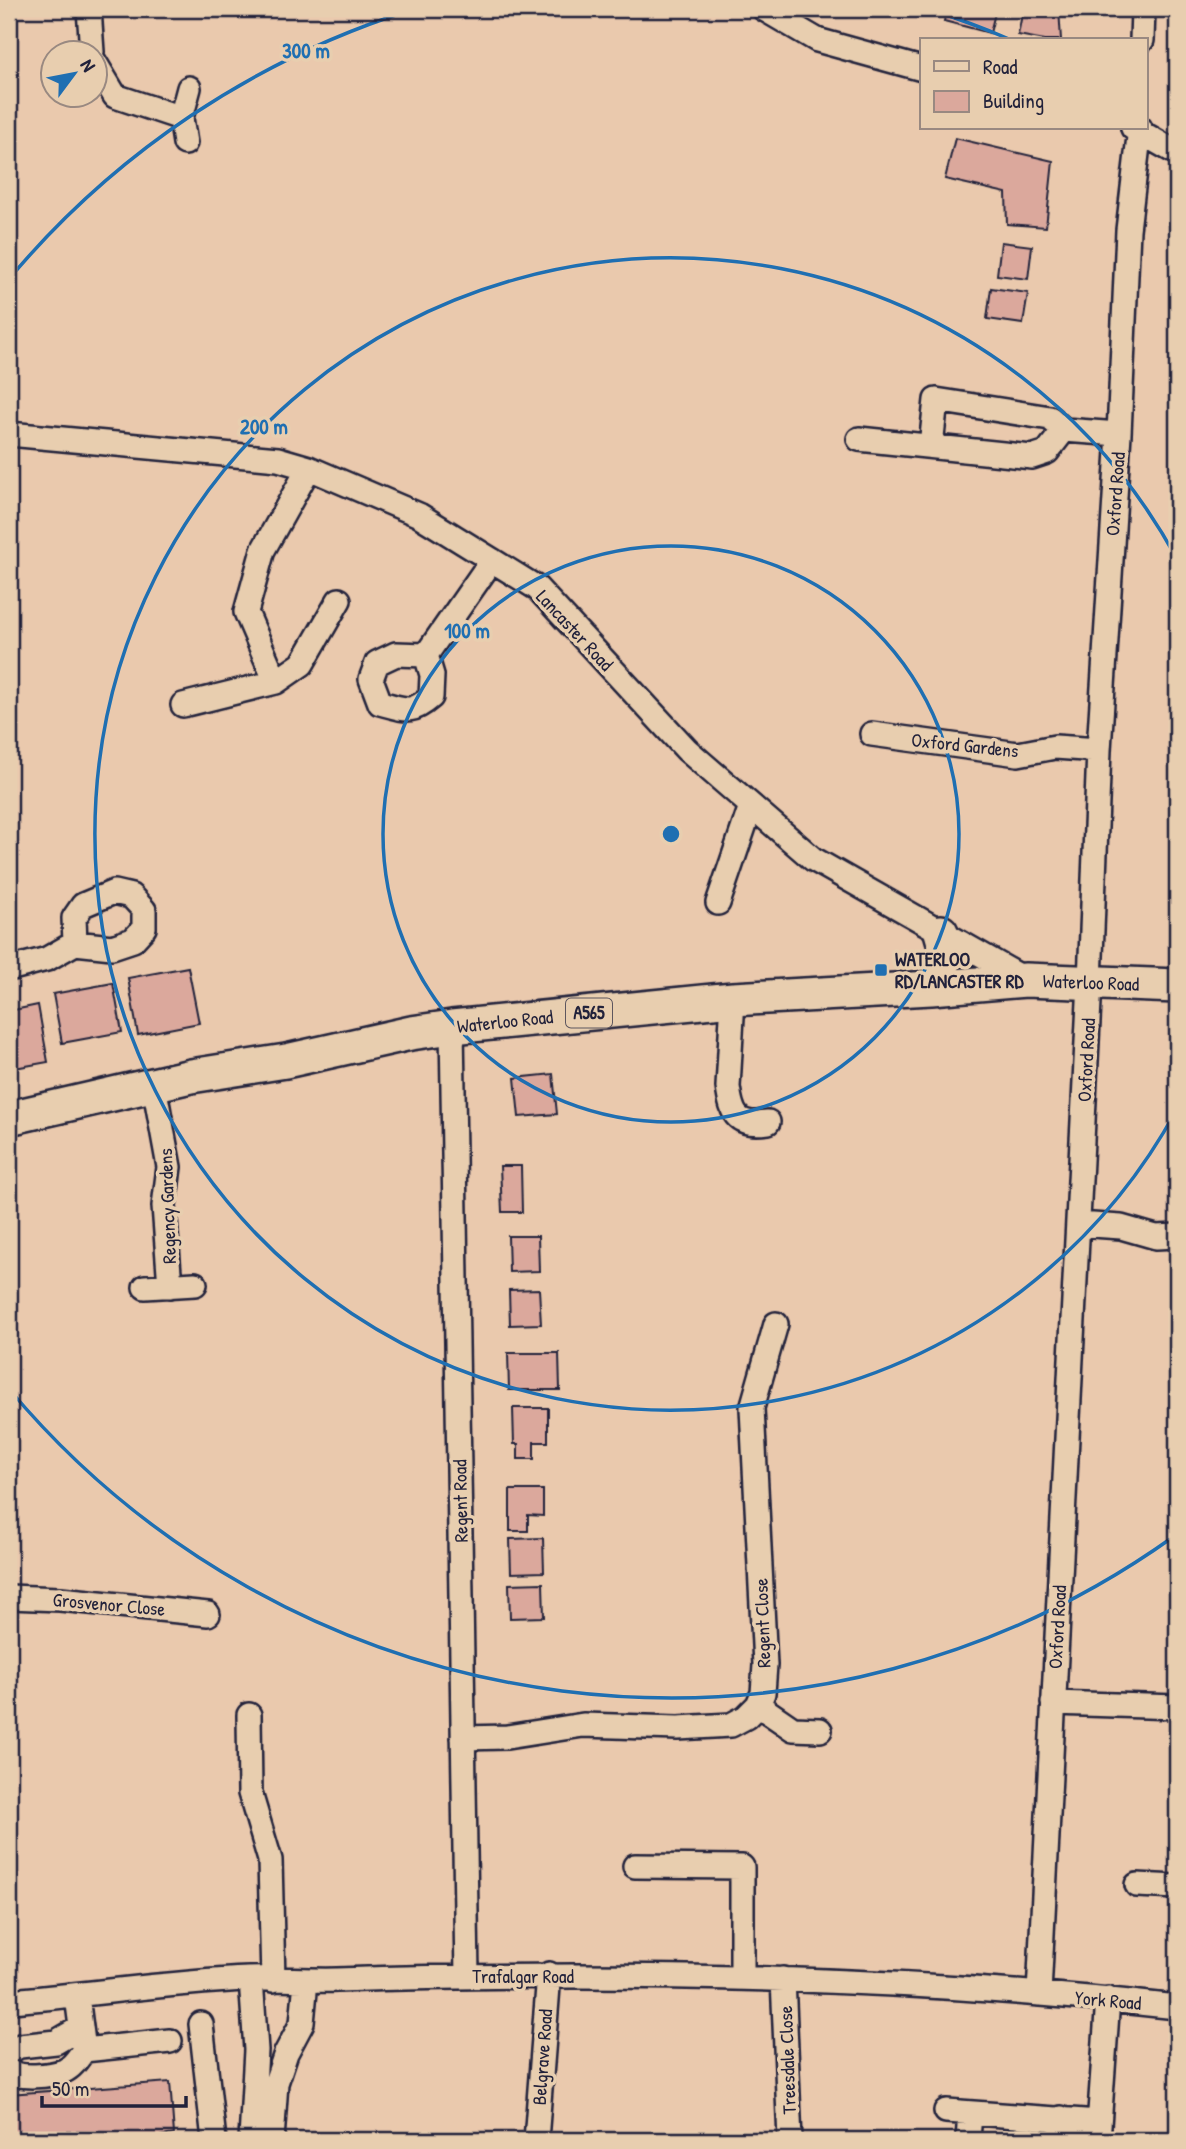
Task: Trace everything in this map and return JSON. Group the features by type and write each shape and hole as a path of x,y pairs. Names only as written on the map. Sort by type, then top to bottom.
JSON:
{"highway":[{"path":"932,988 941,972 947,950 941,932"},
{"name":"Waterloo Road","path":"9,1118 191,1076 286,1061 411,1033 453,1027 733,999 1026,980 1177,986"}],"street":[{"path":"89,9 91,38"},
{"path":"764,9 817,40 920,68"},
{"path":"1142,38 1143,9"},
{"path":"108,84 115,96 181,118"},
{"path":"185,143 181,118 189,88"},
{"name":"Oxford Road","path":"1039,1994 1100,750 1128,230 1138,130"},
{"path":"1140,130 1177,153"},
{"path":"931,446 936,400 1050,418 1064,430 1119,434"},
{"path":"859,439 1032,457 1047,452 1064,430"},
{"name":"Lancaster Road","path":"9,434 278,459 309,468 419,514 537,588 687,750 813,859 1026,980"},
{"path":"276,682 246,612 262,551 309,468"},
{"path":"426,655 492,560"},
{"path":"183,705 276,682 302,664 338,600"},
{"name":"Oxford Gardens","path":"872,734 1018,754 1055,747 1100,750"},
{"path":"718,903 751,806"},
{"path":"9,969 47,960 75,943"},
{"path":"733,999 728,1087 730,1101 744,1123 768,1122"},
{"name":"Regent Road","path":"453,1027 467,1976"},
{"name":"Regency Gardens","path":"154,1085 169,1167 164,1206 170,1286"},
{"path":"1078,1224 1121,1227 1156,1237 1177,1236"},
{"name":"Regency Gardens","path":"145,1287 195,1284"},
{"name":"Regent Close","path":"758,1706 763,1693 765,1665 752,1408 776,1324"},
{"name":"Grosvenor Close","path":"9,1597 60,1599 208,1614"},
{"path":"1054,1703 1177,1707"},
{"path":"463,1738 507,1737 583,1725 678,1728 731,1725 758,1706 793,1729 820,1730"},
{"path":"249,1716 250,1793 270,1860 251,2140"},
{"path":"635,1866 742,1867 743,1978"},
{"path":"1137,1885 1177,1887"},
{"name":"Trafalgar Road","path":"9,2001 262,1979 306,1981 549,1975 783,1979 1039,1994"},
{"name":"Belgrave Road","path":"536,2140 549,1975"},
{"name":"Treesdale Close","path":"783,1979 790,2140"},
{"path":"272,2140 276,2083 286,2053 302,2023 306,1981"},
{"name":"York Road","path":"1039,1994 1177,2007"},
{"path":"9,2070 26,2077 65,2071 74,2064 82,2039 77,1996"},
{"path":"946,2111 1061,2129 1098,2131 1108,1999"},
{"path":"201,2024 214,2140"},
{"path":"9,2051 20,2046 82,2039 170,2041"},
{"path":"968,2140 970,2113"}],"building":[{"path":"947,9 996,9 990,33 944,21"},
{"path":"1023,9 1059,9 1061,38 1018,35"},
{"path":"955,138 1053,161 1046,227 1007,224 1006,193 945,179"},
{"path":"1001,242 1032,246 1028,279 997,275"},
{"path":"991,288 1028,293 1023,324 987,319"},
{"path":"188,967 199,1023 138,1035 128,978"},
{"path":"113,983 122,1032 62,1043 53,994"},
{"path":"38,1005 48,1062 9,1069 9,1011"},
{"path":"553,1074 557,1114 519,1117 515,1078"},
{"path":"500,1166 521,1166 522,1212 502,1212"},
{"path":"508,1236 538,1236 539,1271 509,1272"},
{"path":"539,1289 541,1324 510,1325 509,1290"},
{"path":"508,1353 559,1353 560,1390 509,1390"},
{"path":"513,1408 548,1408 548,1442 534,1442 534,1459 518,1459 518,1444 514,1444"},
{"path":"510,1490 543,1490 543,1516 528,1515 528,1531 510,1531"},
{"path":"543,1538 544,1572 511,1573 510,1539"},
{"path":"543,1583 544,1617 510,1618 509,1584"},
{"path":"170,2082 174,2134 161,2136 161,2140 9,2140 9,2094"}],"place":[{"name":"WATERLOO RD/LANCASTER RD","path":"881,970"}]}
